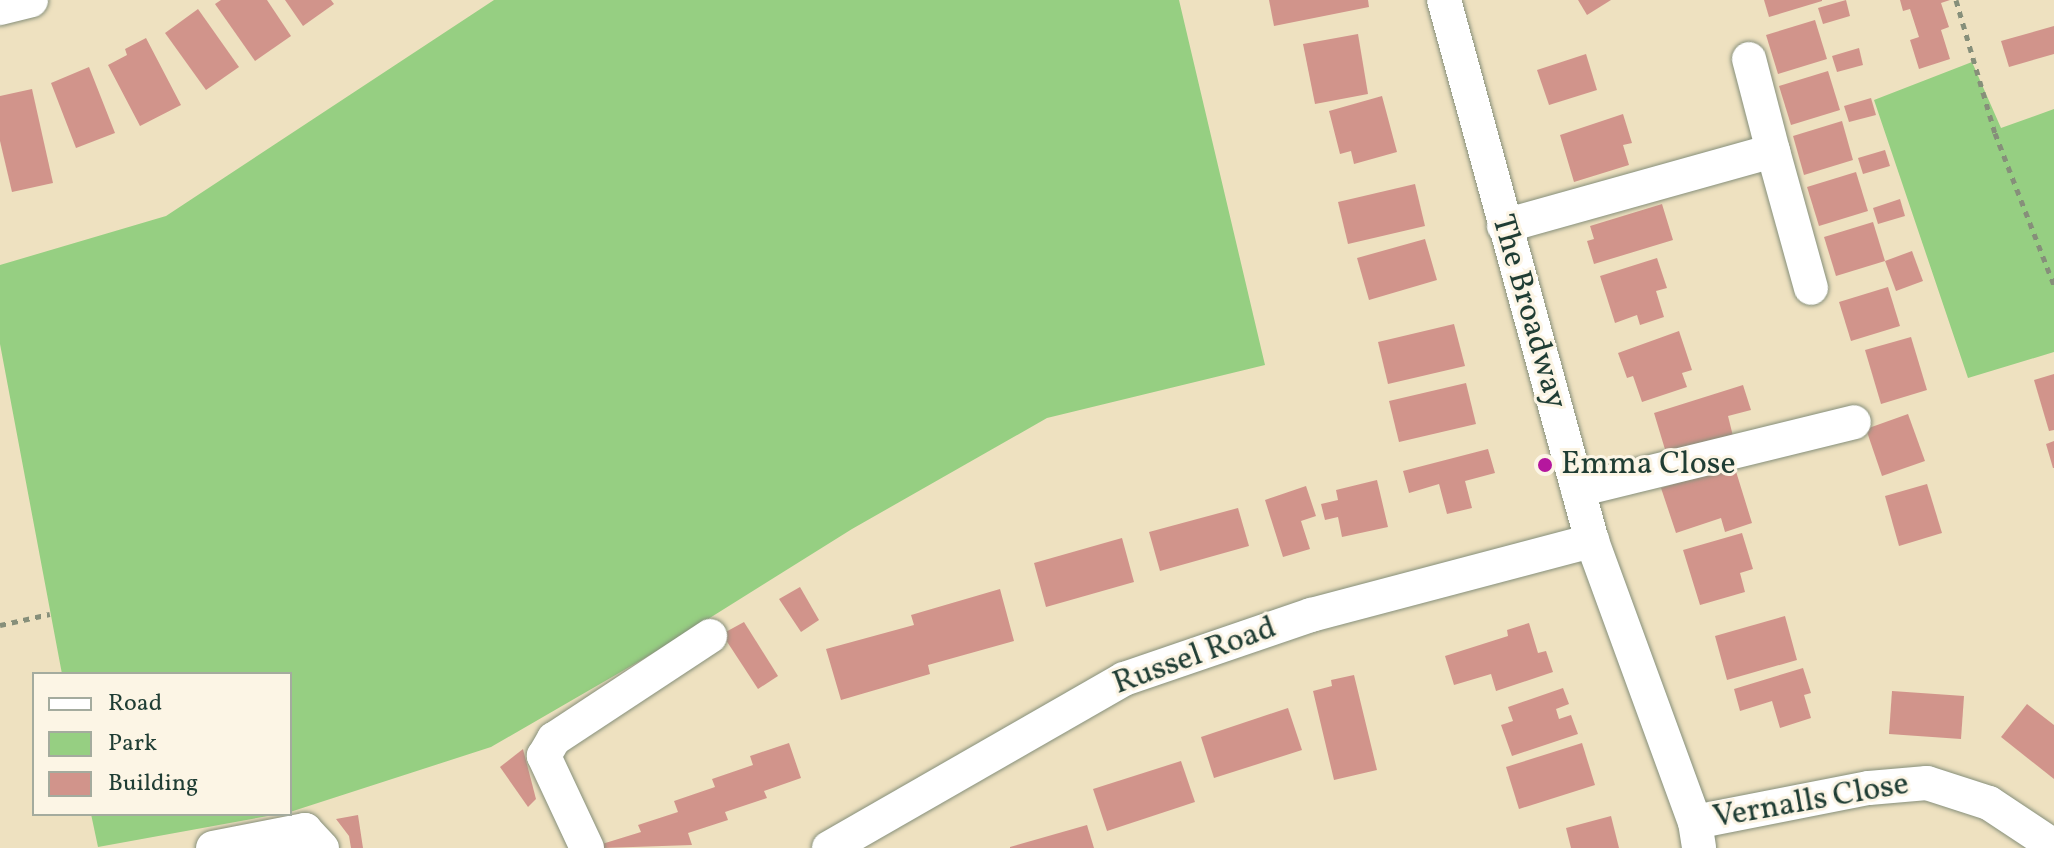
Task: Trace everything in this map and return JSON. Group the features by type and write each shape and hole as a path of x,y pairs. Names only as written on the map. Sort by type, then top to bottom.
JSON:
{"street":[{"path":"0,8 31,0"},
{"name":"The Broadway","path":"1444,0 1592,541 1697,835"},
{"path":"1749,59 1811,288"},
{"path":"1504,226 1773,151"},
{"path":"1578,490 1854,422"},
{"name":"Russel Road","path":"829,848 1124,679 1311,615 1592,541"},
{"path":"587,848 544,756 554,739 710,636"},
{"name":"Vernalls Close","path":"1697,835 1869,788 1927,783 1989,803 2054,846"},
{"path":"213,848 305,830 322,848"}],"path":[{"path":"1956,0 1995,133 2054,285"},
{"path":"0,625 50,614"}],"green space":[{"path":"494,0 1179,0 1265,365 1047,418 852,529 657,651 491,747 292,811 292,672 62,672 0,344 0,265 166,216"},
{"path":"1972,62 2001,128 2054,109 2054,352 1968,378 1874,100"},
{"path":"91,816 268,816 98,847"}],"building":[{"path":"221,0 267,0 291,36 255,61 215,4"},
{"path":"285,0 331,0 334,4 303,26"},
{"path":"1269,0 1368,0 1369,7 1274,26"},
{"path":"1578,0 1611,0 1587,15"},
{"path":"1764,0 1822,0 1822,1 1769,17"},
{"path":"1846,0 1850,16 1823,24 1818,8"},
{"path":"1900,0 1950,0 1941,3 1949,27 1941,30 1950,59 1919,69 1910,40 1919,37 1910,9 1903,11"},
{"path":"198,9 239,67 206,90 165,33"},
{"path":"1815,20 1827,59 1778,74 1766,35"},
{"path":"2054,26 2054,54 2009,67 2001,41"},
{"path":"1358,34 1368,94 1315,104 1303,44"},
{"path":"146,38 181,105 140,126 108,65 127,55 125,49"},
{"path":"1859,48 1863,65 1837,72 1832,56"},
{"path":"1586,54 1597,90 1549,105 1537,70"},
{"path":"89,67 115,133 76,148 51,83"},
{"path":"1828,71 1840,110 1791,125 1779,86"},
{"path":"32,89 53,183 12,192 0,141 0,96"},
{"path":"1382,96 1397,152 1354,164 1351,151 1340,154 1329,111"},
{"path":"1871,98 1876,115 1849,122 1844,106"},
{"path":"1623,114 1632,143 1623,145 1629,165 1574,182 1560,135"},
{"path":"1842,121 1853,160 1804,175 1793,136"},
{"path":"1885,150 1890,166 1863,174 1858,158"},
{"path":"1856,172 1868,211 1819,226 1807,187"},
{"path":"1415,184 1425,226 1348,244 1338,202"},
{"path":"1900,199 1905,216 1878,224 1873,208"},
{"path":"1662,204 1673,240 1594,264 1587,241 1594,239 1590,226"},
{"path":"1873,222 1885,261 1836,276 1824,237"},
{"path":"1425,239 1437,280 1369,300 1357,258"},
{"path":"1912,251 1923,281 1896,291 1885,261"},
{"path":"1657,258 1667,288 1656,291 1664,317 1640,325 1637,315 1615,323 1600,276"},
{"path":"1888,287 1900,326 1851,341 1839,302"},
{"path":"1454,324 1465,366 1388,384 1378,342"},
{"path":"1679,331 1692,370 1682,373 1687,387 1642,402 1633,376 1627,378 1618,353"},
{"path":"1911,337 1927,390 1881,404 1865,350"},
{"path":"2054,374 2054,430 2049,431 2034,380"},
{"path":"1466,383 1476,424 1399,442 1389,401"},
{"path":"1743,385 1751,410 1728,416 1733,436 1667,456 1654,413"},
{"path":"1908,414 1925,461 1882,476 1866,429"},
{"path":"2054,441 2054,468 2053,468 2046,444"},
{"path":"1488,449 1495,473 1465,481 1472,508 1447,514 1439,484 1409,493 1403,471"},
{"path":"1734,465 1752,523 1725,532 1721,518 1676,533 1661,488"},
{"path":"1377,480 1388,527 1342,537 1338,517 1325,520 1321,504 1338,500 1336,490"},
{"path":"1927,484 1942,533 1899,546 1885,496"},
{"path":"1306,486 1316,516 1301,521 1310,549 1283,557 1265,500"},
{"path":"1238,508 1249,546 1160,571 1149,532"},
{"path":"1742,533 1753,569 1740,573 1745,592 1700,605 1683,550"},
{"path":"1122,538 1134,582 1046,607 1034,563"},
{"path":"800,587 819,620 801,632 779,599"},
{"path":"1000,589 1014,641 928,665 930,674 841,700 826,649 914,625 911,615"},
{"path":"1785,616 1797,660 1727,680 1715,636"},
{"path":"744,622 778,676 758,689 722,634"},
{"path":"1529,623 1538,653 1546,651 1553,672 1496,691 1491,674 1454,685 1445,656 1508,636 1507,630"},
{"path":"1803,668 1811,693 1804,695 1811,718 1780,728 1772,701 1740,711 1734,689"},
{"path":"1354,675 1377,770 1334,780 1313,691 1332,686 1331,680"},
{"path":"1563,688 1569,704 1556,709 1559,719 1571,715 1578,734 1512,756 1501,725 1513,721 1508,707"},
{"path":"1892,691 1964,696 1961,739 1889,734"},
{"path":"2027,704 2054,725 2054,779 2001,737"},
{"path":"1288,708 1302,750 1214,778 1201,737"},
{"path":"789,743 801,778 764,791 767,798 725,812 728,820 688,833 692,845 603,848 602,844 641,832 638,825 678,812 674,801 715,787 712,779 753,765 750,756"},
{"path":"1582,743 1595,785 1519,809 1506,767"},
{"path":"523,749 536,799 528,807 500,767"},
{"path":"1181,761 1195,802 1107,831 1093,789"},
{"path":"358,815 363,848 351,848 349,836 336,819"},
{"path":"1611,816 1619,848 1571,848 1566,828"},
{"path":"1087,825 1094,848 1010,848 1010,847"}],"place":[{"name":"Emma Close","path":"1545,465"}]}
